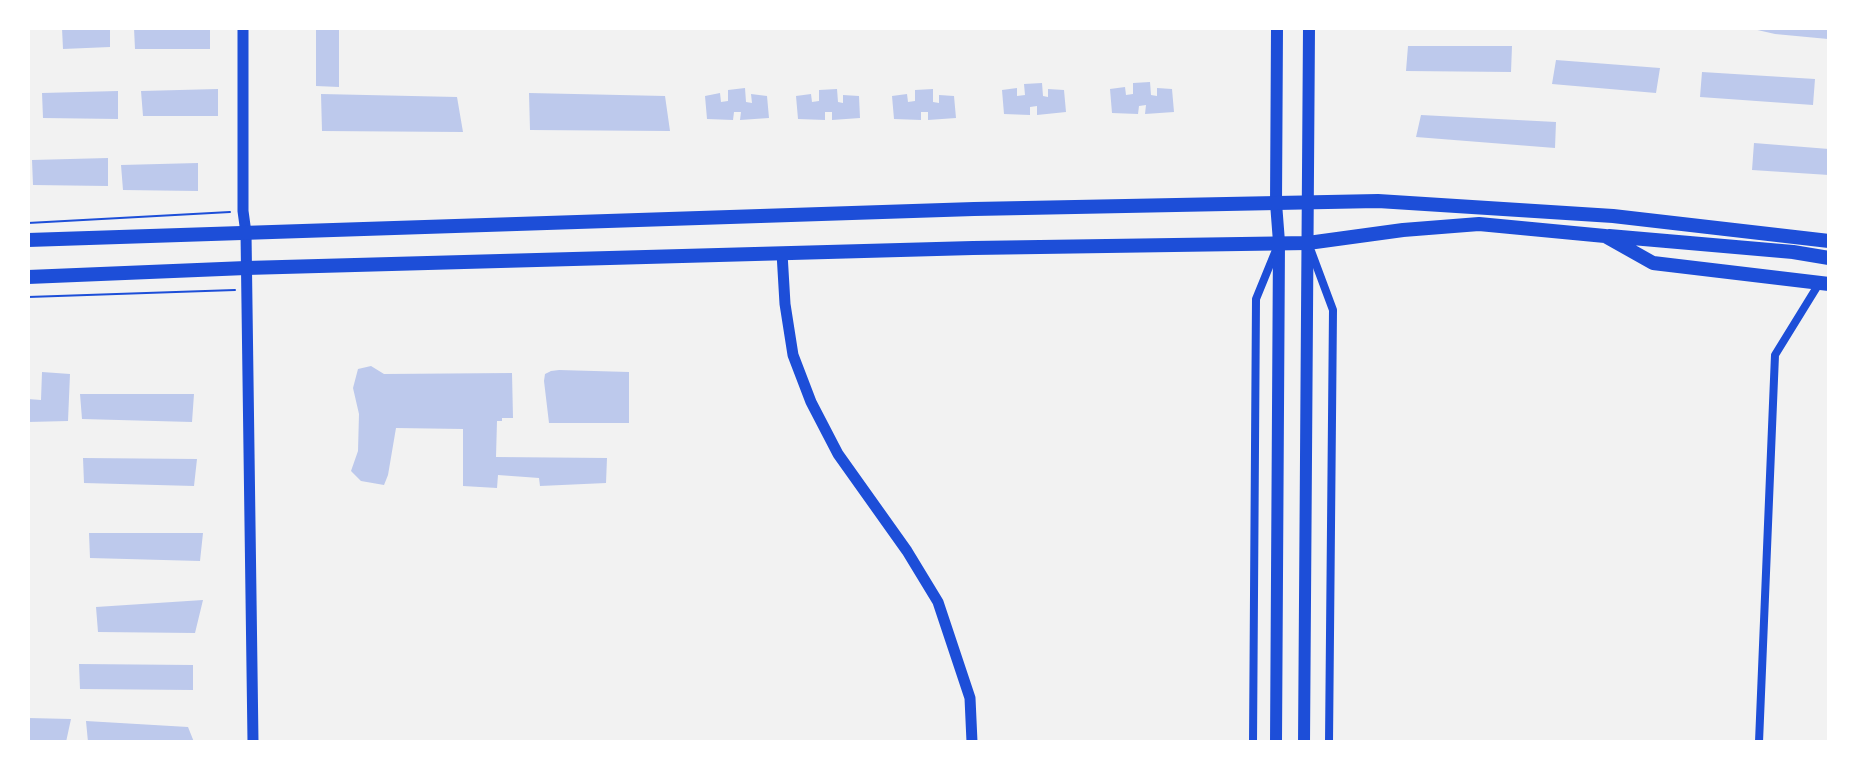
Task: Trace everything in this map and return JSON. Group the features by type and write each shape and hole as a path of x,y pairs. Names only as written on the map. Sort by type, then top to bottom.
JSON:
{"main road":[{"path":"1276,742 1277,28"},
{"path":"1304,742 1309,28"},
{"path":"28,240 958,210 1378,201 1613,216 1829,241"},
{"path":"28,277 782,253 1308,243 1403,230 1479,224 1829,258"},
{"path":"1605,236 1653,263 1825,283"}],"street":[{"path":"243,28 243,211 246,233 253,742"},
{"path":"1253,742 1256,299 1279,242"},
{"path":"1308,243 1333,310 1329,742"},
{"path":"782,253 785,304 793,355 811,402 838,454 907,551 938,602 970,698 972,742"},
{"path":"1759,742 1775,355 1825,283"}],"path":[{"path":"28,223 243,211"},
{"path":"28,297 247,290"}],"building":[{"path":"62,28 110,28 110,47 63,49"},
{"path":"134,28 210,28 210,49 135,49"},
{"path":"316,28 339,28 339,87 316,86"},
{"path":"1753,28 1829,28 1828,39 1775,34"},
{"path":"1408,46 1512,46 1511,72 1406,71"},
{"path":"1556,60 1660,68 1656,93 1552,84"},
{"path":"1702,72 1815,79 1813,105 1700,97"},
{"path":"1150,82 1151,95 1157,96 1157,88 1172,89 1174,112 1145,114 1146,105 1139,106 1138,114 1112,113 1110,89 1125,87 1126,95 1133,94 1133,83"},
{"path":"1042,83 1043,96 1048,97 1048,89 1064,90 1066,112 1037,115 1037,106 1030,107 1030,115 1004,114 1002,90 1017,88 1017,96 1025,95 1024,84"},
{"path":"745,88 746,102 752,103 751,94 767,96 769,118 740,120 741,112 734,112 733,120 707,119 705,96 720,93 721,102 728,101 728,90"},
{"path":"218,89 218,116 143,116 141,91"},
{"path":"837,89 838,102 843,103 843,95 859,96 860,118 832,120 832,112 825,112 825,120 798,119 796,96 811,94 812,102 819,101 819,90"},
{"path":"933,89 933,102 939,103 939,95 954,96 956,118 928,120 928,112 921,112 921,120 894,119 892,96 907,94 908,102 915,101 915,90"},
{"path":"118,91 118,119 43,118 42,93"},
{"path":"529,93 665,96 670,131 530,130"},
{"path":"321,94 457,97 463,132 322,131"},
{"path":"1421,115 1556,122 1555,148 1416,137"},
{"path":"1754,143 1829,149 1829,175 1752,170"},
{"path":"108,158 108,186 33,185 32,160"},
{"path":"198,163 198,191 123,190 121,165"},
{"path":"371,366 384,374 512,373 513,418 497,421 496,457 607,458 606,483 540,486 539,478 498,475 497,488 463,486 463,429 396,428 384,485 361,481 351,471 358,451 359,414 353,388 358,369"},
{"path":"559,370 629,372 629,423 549,423 545,374"},
{"path":"42,372 70,374 68,421 28,422 28,399 41,400"},
{"path":"80,394 194,394 192,422 82,419"},
{"path":"83,458 197,459 194,486 84,483"},
{"path":"89,533 203,533 200,561 90,558"},
{"path":"203,600 195,633 98,632 96,607"},
{"path":"79,664 193,665 193,690 80,689"},
{"path":"28,718 71,719 66,742 28,742"},
{"path":"86,721 188,727 194,742 88,742"}]}
